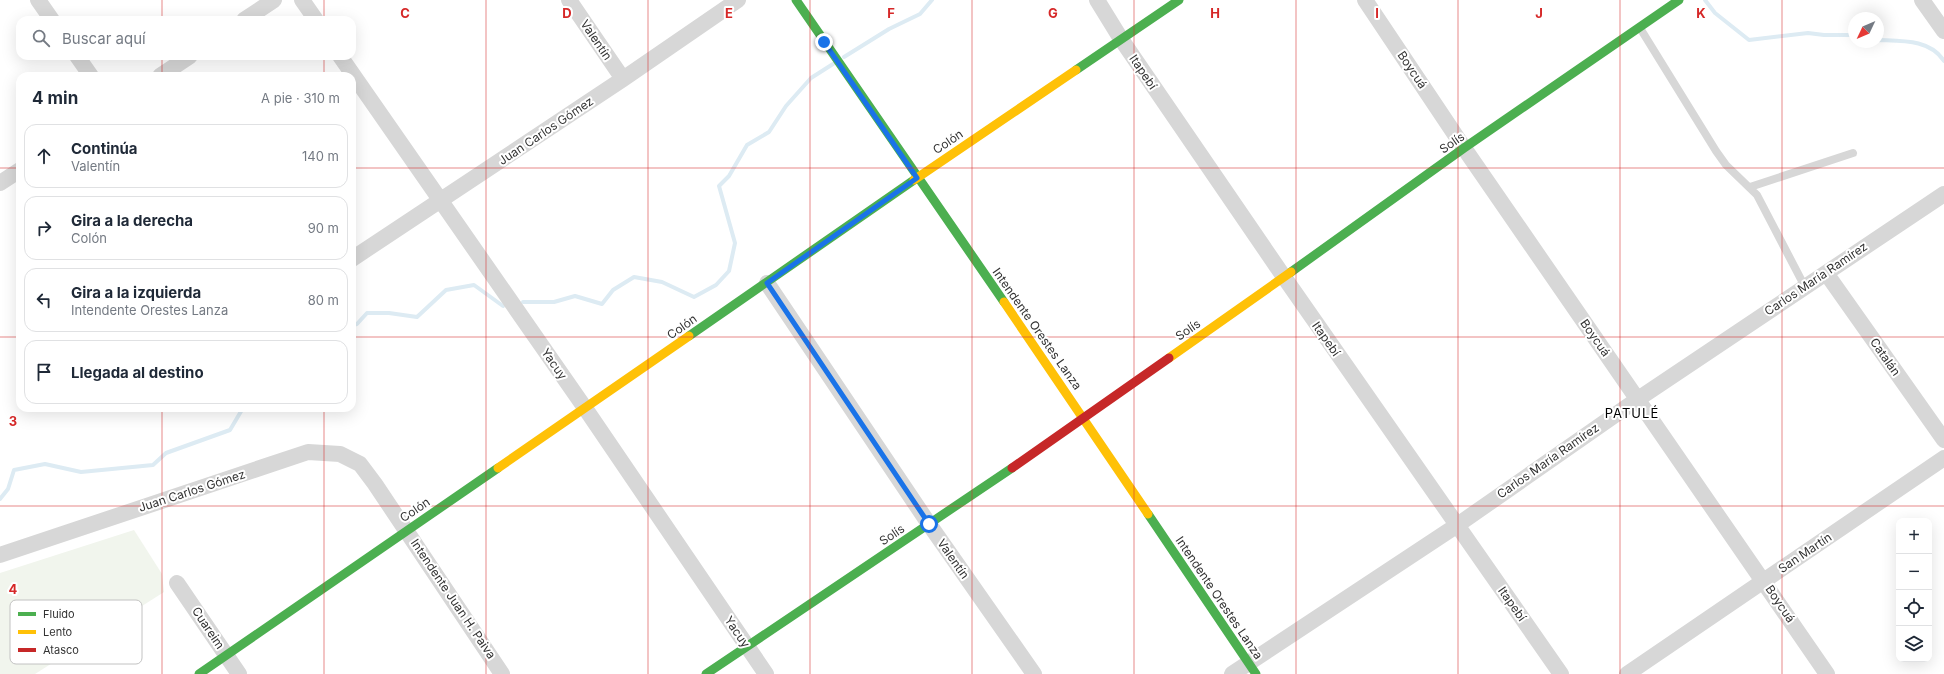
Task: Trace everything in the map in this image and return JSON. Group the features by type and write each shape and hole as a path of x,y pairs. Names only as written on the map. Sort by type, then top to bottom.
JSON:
{"street":[{"path":"38,0 49,16"},
{"path":"250,16 274,0"},
{"path":"302,0 313,16"},
{"name":"Valentín","path":"569,0 623,79"},
{"name":"Juan Carlos Gómez","path":"356,256 623,79 738,0"},
{"name":"Intendente Orestes Lanza","path":"796,0 917,178 1084,418 1252,668"},
{"name":"Itapebí","path":"1097,0 1121,39 1284,277 1456,526 1561,674"},
{"name":"Colón","path":"199,674 917,178 1179,0"},
{"name":"Boycuá","path":"1365,0 1464,148 1828,674"},
{"name":"Solís","path":"706,674 1084,418 1464,148 1679,0"},
{"path":"1922,0 1944,31"},
{"path":"80,60 87,72"},
{"path":"166,72 184,60"},
{"name":"Yacuy","path":"343,60 351,72"},
{"name":"Yacuy","path":"356,79 585,408 766,674"},
{"path":"0,183 16,173"},
{"name":"Carlos María Ramírez","path":"1232,674 1252,668 1638,399 1944,194"},
{"name":"Catalán","path":"1826,273 1944,440"},
{"name":"Valentín","path":"767,283 929,524 1034,674"},
{"name":"Juan Carlos Gómez","path":"0,554 308,452 340,454 360,464 375,484"},
{"name":"San Martín","path":"1626,674 1944,458"},
{"name":"Intendente Juan H. Paiva","path":"375,484 502,674"},
{"name":"Cuareim","path":"176,583 239,674"}],"lane":[{"path":"1640,28 1716,151 1726,165 1757,195 1805,287"},
{"path":"1750,187 1853,153"}],"shaded area":[{"path":"134,530 162,574 164,592 142,606 142,600 10,600 10,664 51,664 35,674 0,674 0,573"}],"waterway":[{"path":"844,57 889,29 920,14 932,0"},
{"path":"1705,0 1715,13 1749,40 1808,33 1848,35"},
{"path":"1884,40 1905,41 1923,45 1938,54 1944,61"},
{"path":"523,302 554,302 575,296 602,304 613,290 634,277 662,282 694,297 716,285 729,271 735,243 719,186 729,176 747,145 769,132 786,106 811,78 833,64"},
{"path":"356,324 367,313 389,313 417,317 446,290 474,285 503,306"},
{"path":"0,499 8,489 14,470 45,464 81,472 153,465 166,453 230,430 241,412"}],"traffic: fast":[{"path":"796,0 1004,302"},
{"path":"1076,70 1179,0"},
{"path":"1291,272 1464,148 1679,0"},
{"path":"689,336 914,180"},
{"path":"199,674 498,468"},
{"path":"706,674 1012,468"},
{"path":"1148,514 1256,674"}],"traffic: slow":[{"path":"914,180 1076,70"},
{"path":"1169,358 1291,272"},
{"path":"1004,302 1148,514"},
{"path":"498,468 689,336"}],"traffic: jam":[{"path":"1012,468 1169,358"}],"district":[{"name":"PATULÉ","path":"1632,413"}],"route":[{"path":"824,42 917,178 767,283 929,524"}]}
